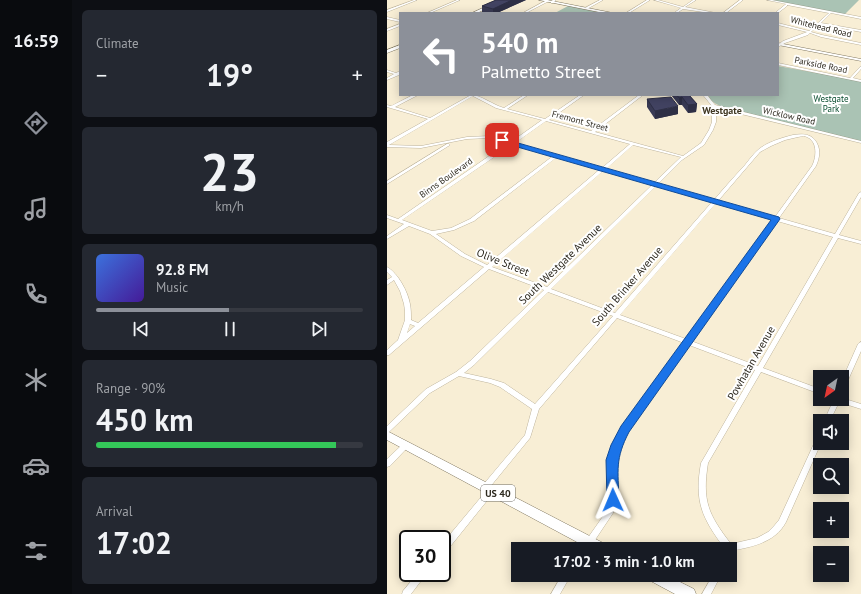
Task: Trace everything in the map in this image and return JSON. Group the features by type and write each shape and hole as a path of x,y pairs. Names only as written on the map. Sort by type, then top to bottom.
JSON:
{"main road":[{"path":"476,12 503,0"},
{"path":"541,0 606,12"},
{"path":"779,45 861,60"},
{"path":"387,52 399,46"},
{"name":"US 40","path":"387,435 488,488 581,542"},
{"path":"666,582 689,594"}],"street":[{"path":"387,11 416,0"},
{"path":"430,12 459,0"},
{"path":"586,8 602,0"},
{"path":"629,12 649,0"},
{"path":"655,0 684,8 709,12"},
{"path":"677,12 695,0"},
{"path":"725,12 742,0"},
{"path":"767,0 861,18"},
{"path":"525,12 552,1"},
{"path":"777,12 786,4"},
{"path":"779,45 809,32 830,12"},
{"path":"387,18 399,21"},
{"path":"819,23 861,31"},
{"name":"Whitehead Road","path":"779,24 830,38 861,44"},
{"path":"387,30 399,25"},
{"name":"Parkside Road","path":"779,64 861,81"},
{"path":"851,79 861,67"},
{"path":"387,71 399,74"},
{"path":"387,79 399,74"},
{"path":"392,107 414,96"},
{"path":"387,145 471,96"},
{"name":"Fremont Street","path":"475,96 487,103 503,109 684,157"},
{"path":"503,109 524,96"},
{"name":"Binns Boulevard","path":"399,220 581,96"},
{"path":"592,132 640,96"},
{"path":"706,96 714,106"},
{"path":"387,106 431,119"},
{"name":"Wicklow Road","path":"714,106 861,142"},
{"name":"South Westgate Avenue","path":"387,430 428,391 458,374 684,157 703,144 708,138 713,122 714,106"},
{"path":"588,542 609,512 613,500 612,460 616,445 625,429 818,159 819,153 811,138 807,135 811,129"},
{"name":"South Brinker Avenue","path":"451,538 527,436 536,408 716,201 764,147 789,138 807,135"},
{"path":"387,145 421,147 453,142 467,138 490,137 861,243"},
{"path":"387,183 453,142"},
{"path":"387,353 633,143"},
{"path":"433,233 452,229 472,220 556,156"},
{"name":"Powhatan Avenue","path":"725,542 708,517 701,497 701,478 705,463 861,193"},
{"name":"Olive Street","path":"388,217 433,233 463,255 488,267 813,389"},
{"path":"387,238 408,224"},
{"path":"387,269 394,278 408,304 408,321 401,341"},
{"path":"387,283 394,278"},
{"path":"408,321 419,326"},
{"path":"849,371 861,344"},
{"path":"458,374 502,385 536,408"},
{"path":"849,403 861,407"},
{"path":"387,464 406,445"},
{"path":"737,546 764,540 775,532 782,522 814,450"},
{"path":"406,594 416,582"},
{"path":"555,594 563,582"},
{"path":"706,594 713,582"}],"green space":[{"path":"769,0 859,0 844,15"},
{"path":"568,6 599,12 557,12"},
{"name":"Westgate Park","path":"779,66 861,81 861,141 724,107 713,102 708,96 779,96"}],"building":[{"path":"496,0 512,0 493,9 482,6"},
{"path":"678,96 690,96 697,104 688,105 682,97 679,98"},
{"path":"671,97 678,106 655,111 647,99"}],"district":[{"name":"Westgate","path":"722,110"}],"route":[{"path":"502,140 776,219 625,429 616,445 612,460 613,500"}]}
